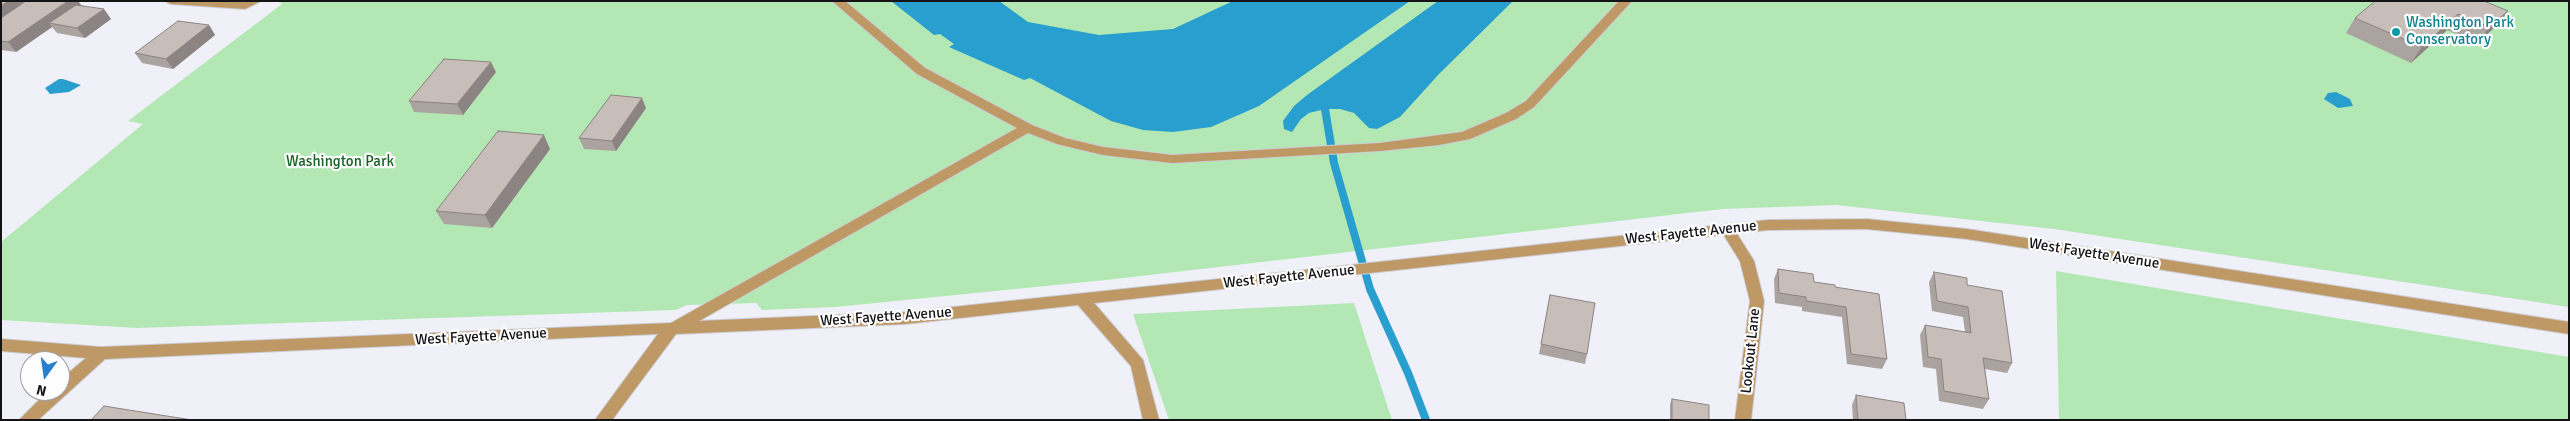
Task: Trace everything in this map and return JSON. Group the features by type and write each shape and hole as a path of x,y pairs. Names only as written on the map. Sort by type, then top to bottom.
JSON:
{"street":[{"path":"171,1 245,6 255,1"},
{"path":"838,1 921,70 1027,128 1062,141 1095,149 1151,158 1352,148 1439,141 1466,136 1511,116 1530,104 1626,1"},
{"path":"603,420 670,330 718,305 1027,128"},
{"name":"West Fayette Avenue","path":"1,345 101,353 670,330 905,318 1727,229 1810,223 1866,224 1967,234 2569,328"},
{"name":"Lookout Lane","path":"1727,229 1747,260 1757,301 1743,420"},
{"path":"1082,299 1138,364 1151,420"},
{"path":"70,380 101,353"},
{"path":"26,420 47,401"}],"green space":[{"name":"Washington Park","path":"279,1 2569,1 2569,307 2054,229 1836,205 1722,209 1106,280 835,307 762,310 756,303 687,305 676,310 137,328 1,320 1,242 143,124 128,121 282,4"},
{"path":"2056,271 2569,357 2569,420 2059,420"},
{"path":"1354,303 1392,420 1169,420 1133,314"}],"water":[{"path":"891,1 999,1 1028,22 1099,35 1173,29 1233,1 1410,1 1259,106 1211,127 1173,132 1143,130 1111,121 1030,78 1024,80 949,47 954,44 940,34 934,35"},
{"path":"1438,1 1513,1 1439,74 1400,117 1377,129 1369,128 1354,113 1340,109 1325,109 1309,113 1301,119 1292,132 1284,129 1283,121 1294,106 1307,95"},
{"path":"59,79 81,85 69,92 50,94 45,88"},
{"path":"2336,92 2350,99 2353,106 2338,108 2324,99 2328,93"}],"building":[{"path":"1,1 9,1 1,6"},
{"path":"26,1 68,1 8,42 1,41 1,18"},
{"path":"2375,1 2484,1 2508,11 2489,27 2458,14 2422,47 2355,18"},
{"path":"76,5 104,9 77,28 49,23"},
{"path":"178,21 209,25 166,59 135,53"},
{"path":"444,59 491,62 457,104 409,101"},
{"path":"611,95 642,98 612,141 579,138"},
{"path":"498,131 544,135 485,215 436,211"},
{"path":"1778,269 1813,274 1814,282 1879,294 1887,359 1851,354 1846,307 1806,301 1806,297 1779,293"},
{"path":"1934,272 1967,278 1967,285 2002,291 2012,363 1983,358 1989,399 1944,391 1941,359 1928,357 1925,325 1971,333 1968,307 1937,301"},
{"path":"1550,295 1595,303 1587,354 1541,344"},
{"path":"1856,395 1904,403 1906,420 1858,420"},
{"path":"1672,399 1709,405 1709,420 1672,420"},
{"path":"104,406 192,420 91,420"}],"waterway":[{"path":"1325,109 1334,163 1370,289 1408,373 1426,420"}],"place":[{"name":"Washington Park Conservatory","path":"2396,32"}]}
